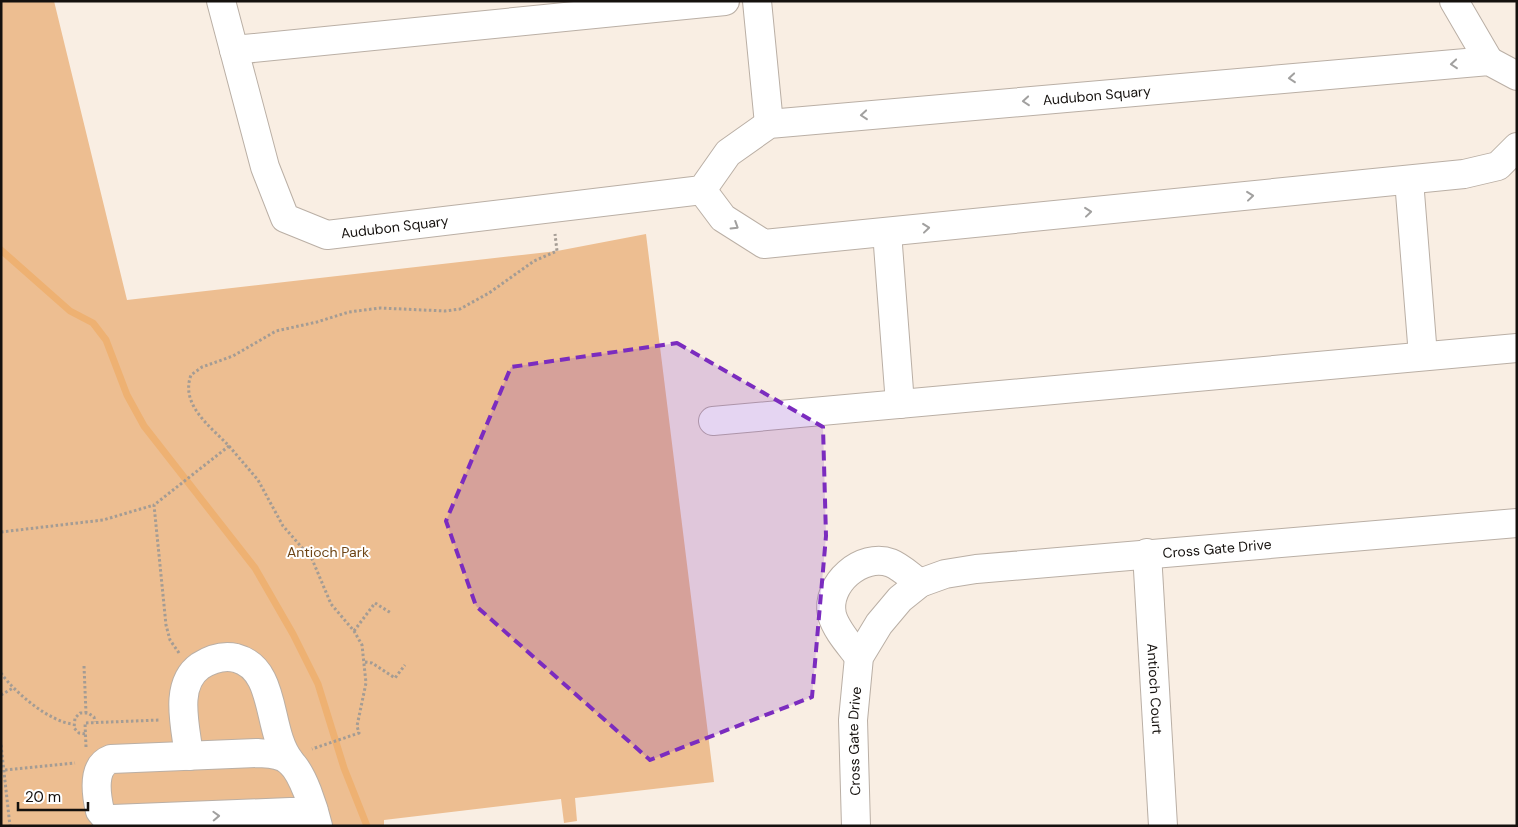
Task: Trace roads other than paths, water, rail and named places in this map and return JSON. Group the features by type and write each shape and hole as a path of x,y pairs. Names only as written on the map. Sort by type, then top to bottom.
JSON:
{"street":[{"name":"Audubon Squary","path":"221,1 264,167 285,218 326,235 702,190"},
{"path":"234,50 725,1"},
{"path":"757,1 769,124 728,153 702,190 723,218 764,244 1464,174 1498,166 1517,147"},
{"path":"1454,1 1489,61 1517,76"},
{"name":"Audubon Squary","path":"769,124 1489,61"},
{"path":"1409,180 1423,356"},
{"path":"887,232 900,404"},
{"path":"713,422 1517,348"},
{"name":"Cross Gate Drive","path":"856,826 853,720 860,657 879,624 900,599 920,583 945,574 976,569 1517,523"},
{"name":"Antioch Court","path":"1147,553 1163,826"},
{"path":"860,657 838,629 832,614 832,600 838,584 848,572 861,564 876,561 891,563 920,583"},
{"path":"189,756 184,704 184,692 188,680 196,669 206,662 229,657 249,663 261,675 278,742 299,774 316,819 112,819 106,818 100,810 87,764 100,766 112,759 189,756 257,753 278,755 290,761"}],"waterway":[{"path":"1,250 70,311 93,323 106,340 127,395 144,426 255,568 293,634 318,684 344,768 367,826"}],"park label":[{"name":"Antioch Park","path":"328,552"}]}
